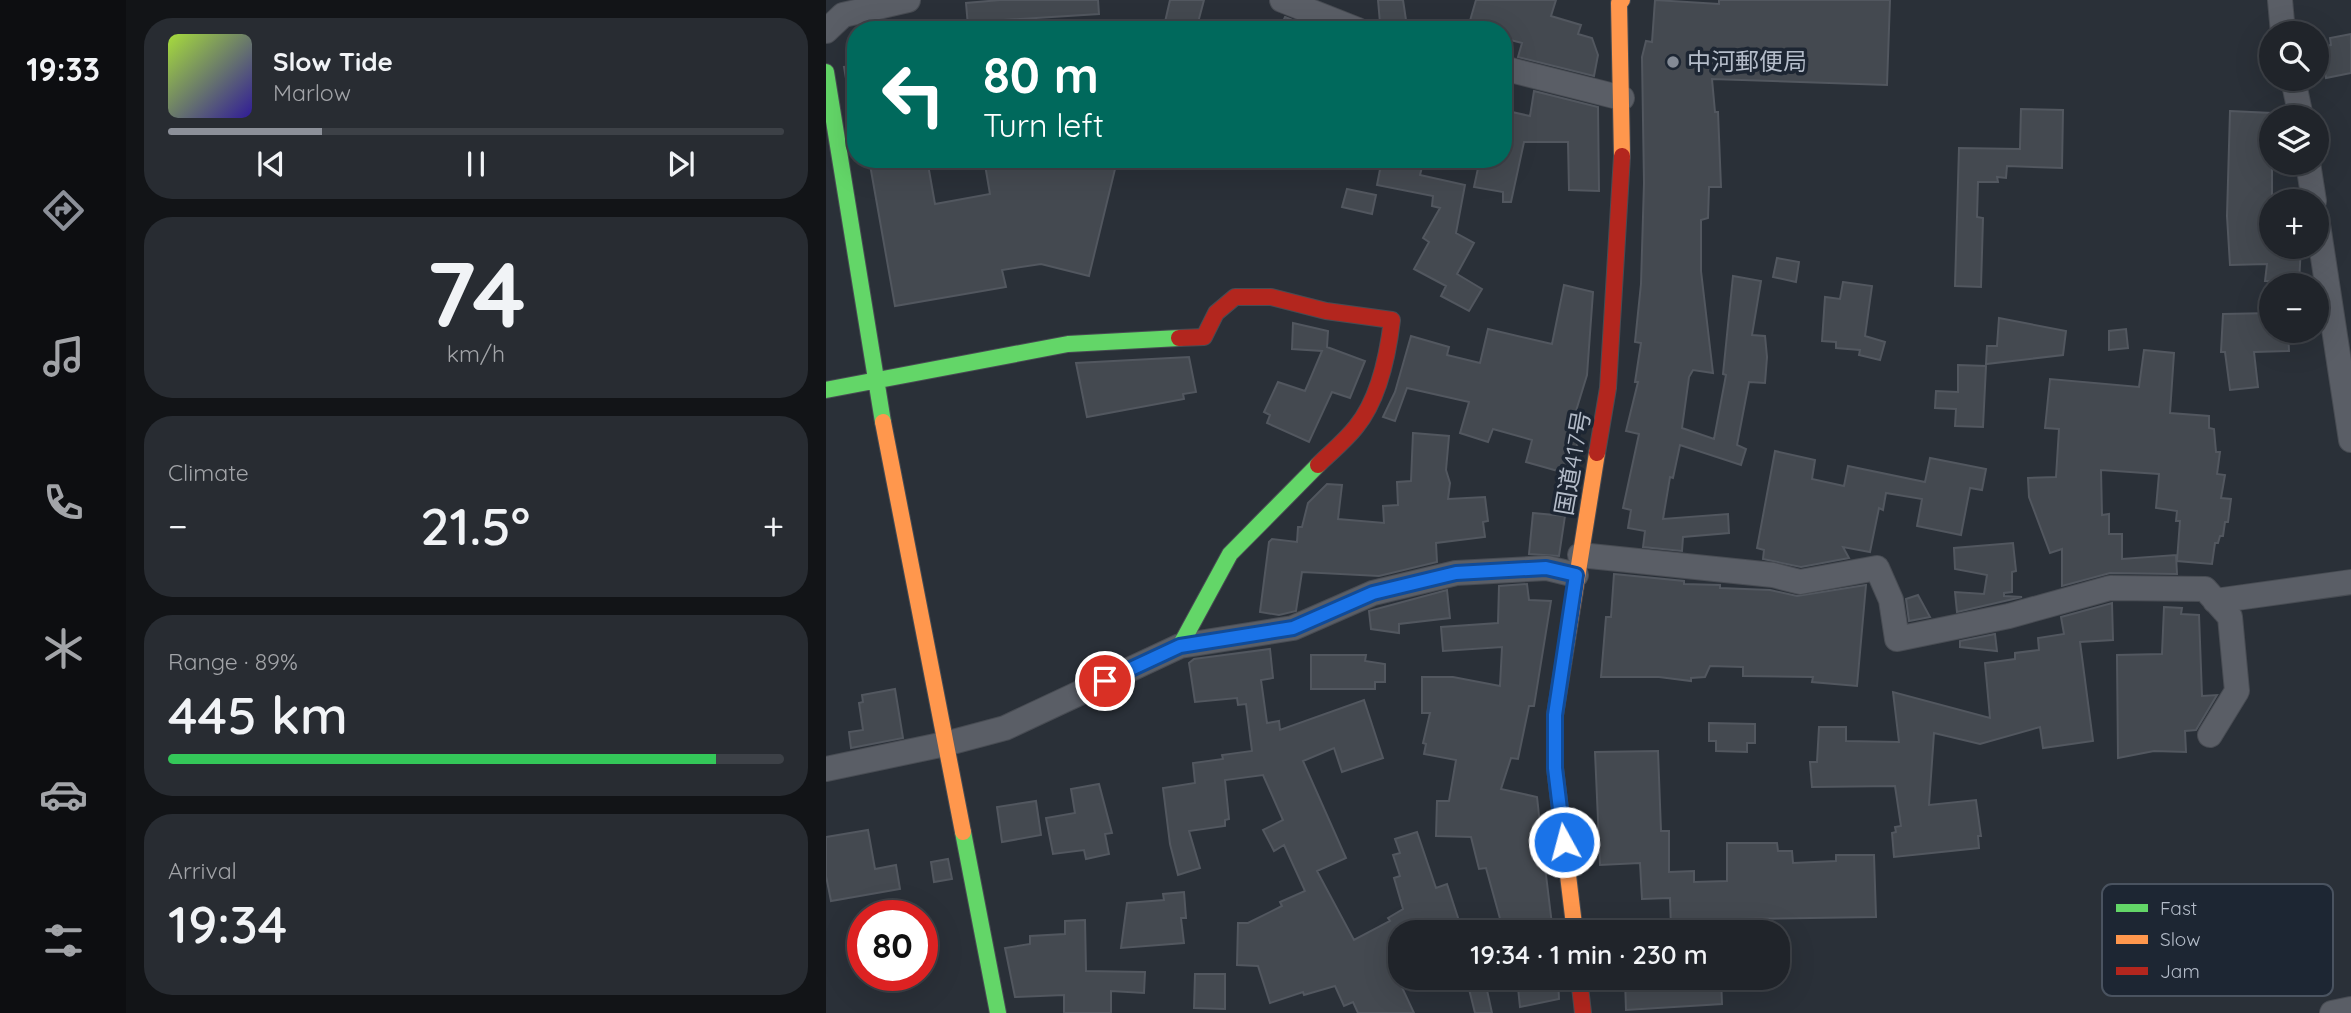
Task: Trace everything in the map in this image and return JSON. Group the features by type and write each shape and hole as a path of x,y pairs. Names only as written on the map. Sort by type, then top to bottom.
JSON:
{"main road":[{"name":"国道417号","path":"1573,920 1555,768 1555,715 1608,388 1618,271 1622,98 1619,1"},
{"path":"826,72 875,381 998,1013"},
{"path":"826,390 1068,344 1204,337 1216,313 1235,297 1271,297 1326,310 1392,320 1389,348 1377,386 1358,425 1230,554 1180,646"},
{"path":"1580,990 1583,1013"}],"street":[{"path":"826,31 843,15 908,0"},
{"path":"1282,0 1335,21"},
{"path":"2280,0 2282,21"},
{"path":"1512,70 1622,98"},
{"path":"2323,259 2351,440"},
{"path":"826,769 945,744 1005,728 1180,646 1293,628 1373,593 1456,573 1578,565 1773,575 1800,582 1877,568 1891,600 1897,639 2009,616 2110,589 2204,589 2230,617 2237,691 2210,735"},
{"path":"2215,601 2351,582"},
{"path":"2332,1013 2351,1009"}],"building":[{"path":"1000,0 1098,0 1099,14 968,21 966,3"},
{"path":"1170,0 1204,0 1198,21 1165,21"},
{"path":"1378,0 1403,0 1406,20 1380,21"},
{"path":"1476,0 1556,0 1551,16 1581,25 1578,34 1592,38 1598,55 1594,76 1518,57 1522,43 1512,40 1512,21 1470,21"},
{"path":"1655,0 1719,4 1719,0 1890,0 1887,85 1712,79 1715,112 1718,112 1721,187 1709,187 1708,218 1701,220 1701,271 1713,373 1693,370 1689,377 1682,428 1714,439 1726,375 1723,374 1733,276 1761,281 1752,335 1765,336 1767,357 1765,383 1749,382 1737,445 1746,449 1741,465 1680,445 1673,478 1670,477 1663,519 1728,514 1729,533 1683,537 1682,551 1643,547 1645,531 1628,528 1631,510 1623,508 1639,434 1626,431 1638,382 1635,382 1641,343 1635,342 1641,284 1644,183 1642,57 1646,41 1652,42"},
{"path":"2351,34 2351,73 2329,77 2330,38"},
{"path":"1534,91 1598,107 1599,191 1569,190 1568,142 1524,142 1511,202 1503,202 1503,192 1474,187 1478,168 1512,168 1512,112 1530,116"},
{"path":"2021,109 2063,110 2062,168 2007,166 2006,178 1997,177 1998,182 1978,182 1977,217 1983,218 1981,287 1955,286 1959,148 2020,149"},
{"path":"2230,111 2259,112 2259,175 2272,175 2272,189 2259,189 2259,259 2300,259 2300,273 2266,273 2267,264 2230,265 2227,216"},
{"path":"871,168 929,168 935,204 990,194 986,168 1115,168 1089,276 1041,264 1002,270 1006,287 895,306"},
{"path":"1380,168 1422,168 1420,175 1465,185 1456,233 1474,243 1457,274 1482,289 1469,311 1441,296 1446,286 1414,269 1429,242 1423,238 1440,208 1432,206 1433,196 1377,185"},
{"path":"1347,189 1376,195 1372,214 1342,207"},
{"path":"1777,258 1799,262 1796,282 1773,277"},
{"path":"1843,282 1872,286 1865,336 1885,342 1880,360 1859,355 1860,350 1836,348 1836,342 1822,341 1825,297 1840,299"},
{"path":"1564,285 1593,292 1587,375 1576,411 1582,413 1572,475 1526,462 1532,440 1493,429 1488,442 1460,433 1469,402 1407,388 1395,421 1383,417 1395,392 1411,336 1449,347 1447,355 1480,363 1488,329 1552,344"},
{"path":"2259,313 2259,343 2289,343 2289,351 2254,352 2258,387 2230,390 2225,352 2221,352 2223,314"},
{"path":"1999,318 2066,331 2063,355 1986,364 1987,346 1997,346"},
{"path":"1293,323 1328,331 1327,347 1365,361 1350,398 1332,392 1309,442 1267,423 1270,415 1264,412 1278,382 1305,391 1322,351 1292,349"},
{"path":"2126,329 2128,348 2109,350 2109,331"},
{"path":"2144,350 2174,353 2170,413 2209,416 2209,428 2214,429 2216,452 2220,452 2217,474 2225,475 2221,498 2231,499 2228,522 2225,522 2223,536 2215,543 2212,564 2177,561 2180,521 2176,521 2177,511 2156,508 2159,474 2101,470 2102,515 2109,514 2109,534 2122,534 2122,559 2176,555 2177,574 2110,573 2062,586 2062,549 2050,553 2029,497 2028,478 2056,477 2059,429 2045,428 2050,379 2139,387"},
{"path":"1189,357 1196,392 1183,394 1184,399 1087,417 1076,363"},
{"path":"1958,365 1986,366 1983,427 1955,426 1956,409 1935,408 1936,391 1958,392"},
{"path":"1413,433 1449,436 1446,470 1450,483 1448,499 1485,497 1488,521 1483,522 1485,537 1436,543 1437,562 1379,576 1302,572 1296,611 1279,615 1260,612 1269,542 1272,539 1297,542 1298,527 1302,527 1308,503 1327,484 1342,485 1338,519 1384,523 1383,506 1398,505 1397,482 1411,481"},
{"path":"1775,451 1815,460 1812,479 1844,486 1848,466 1925,482 1930,458 1986,469 1982,490 1970,488 1961,535 1917,526 1922,499 1886,493 1883,510 1879,508 1870,552 1843,547 1849,558 1801,567 1763,559 1764,550 1757,548"},
{"path":"1533,513 1565,516 1559,556 1529,554"},
{"path":"2013,543 2016,571 2012,572 2012,592 2004,593 2004,596 2022,597 1957,612 1955,592 1984,594 1987,575 1955,569 1954,548"},
{"path":"1614,574 1684,581 1684,584 1720,585 1720,588 1770,590 1797,596 1866,585 1857,686 1812,682 1813,677 1743,676 1743,667 1710,666 1705,677 1691,678 1691,681 1659,677 1601,677 1606,617 1611,617"},
{"path":"1527,584 1529,600 1551,601 1534,706 1529,706 1518,759 1511,758 1501,789 1537,797 1542,842 1538,843 1546,875 1551,920 1500,920 1486,868 1479,869 1471,837 1436,836 1437,801 1449,801 1456,760 1424,754 1426,744 1423,743 1430,713 1422,713 1422,677 1453,677 1500,686 1502,647 1443,651 1441,627 1498,623 1499,586"},
{"path":"1447,590 1450,618 1399,624 1399,633 1371,629 1369,611"},
{"path":"1918,595 1930,617 1909,621 1906,599"},
{"path":"2112,603 2113,640 2080,642 2093,741 2043,748 2040,727 1980,744 1934,733 1929,805 1976,800 1981,836 1978,836 1979,848 1894,857 1892,833 1896,832 1895,827 1901,826 1895,786 1812,787 1810,762 1817,762 1819,727 1846,727 1846,741 1899,742 1893,692 1990,718 1985,663 2015,659 2015,653 2039,650 2038,638 2064,634 2061,617"},
{"path":"2164,607 2182,608 2181,614 2199,615 2202,696 2217,695 2196,730 2185,731 2186,752 2154,751 2118,758 2117,655 2162,654"},
{"path":"1995,634 1997,651 1960,647 1960,641"},
{"path":"1270,649 1273,678 1261,680 1267,723 1279,721 1280,730 1364,700 1383,758 1342,772 1334,748 1303,761 1346,858 1317,871 1354,940 1388,922 1388,990 1403,990 1414,1013 1358,1013 1353,1002 1344,1006 1335,986 1304,995 1303,992 1270,1003 1258,966 1237,965 1238,923 1248,923 1282,906 1280,902 1305,891 1284,845 1274,851 1263,830 1283,820 1263,775 1225,780 1229,819 1225,820 1225,826 1189,831 1200,868 1178,875 1170,844 1163,788 1195,783 1193,763 1252,751 1246,704 1238,705 1237,698 1195,702 1189,663 1194,659"},
{"path":"1311,655 1366,655 1365,661 1385,664 1385,682 1375,682 1375,689 1311,689"},
{"path":"895,689 903,738 851,748 849,732 863,730 859,703 863,702 862,695"},
{"path":"1709,723 1755,724 1755,743 1747,743 1747,752 1716,751 1716,741 1709,741"},
{"path":"1658,751 1661,831 1669,831 1669,872 1694,871 1694,882 1727,881 1727,843 1777,843 1778,851 1792,851 1793,863 1836,861 1836,855 1874,855 1876,917 1671,920 1670,898 1642,899 1640,863 1600,865 1595,752"},
{"path":"1099,784 1112,833 1105,834 1109,854 1086,859 1084,850 1053,854 1046,818 1075,813 1071,789"},
{"path":"1036,801 1041,835 1002,842 997,807"},
{"path":"868,830 875,869 896,865 900,889 831,901 826,876 826,837"},
{"path":"1417,832 1436,888 1447,884 1459,920 1389,920 1388,918 1403,909 1394,878 1400,876 1393,855 1400,853 1395,839"},
{"path":"948,859 952,879 934,882 931,862"},
{"path":"1184,892 1186,918 1181,918 1184,943 1121,948 1127,903 1164,900 1163,894"},
{"path":"1085,920 1086,971 1145,972 1144,993 1111,991 1111,1013 1064,1013 1064,995 1015,997 1005,948 1030,944 1030,936 1065,934 1065,921"},
{"path":"1195,974 1225,974 1225,1009 1194,1008"},
{"path":"1469,990 1487,990 1492,1013 1475,1013"},
{"path":"1518,990 1559,990 1559,999 1520,1007"},
{"path":"1625,990 1721,990 1722,1004 1626,1010"}],"traffic: fast":[{"path":"826,72 883,422"},
{"path":"826,390 1068,344 1179,338"},
{"path":"1180,646 1230,554 1318,465"},
{"path":"963,832 998,1013"}],"traffic: slow":[{"path":"1622,0 1619,3 1622,156"},
{"path":"883,422 963,832"},
{"path":"1573,920 1555,768 1555,715 1597,453"}],"traffic: jam":[{"path":"1597,453 1608,388 1622,156"},
{"path":"1179,338 1204,337 1216,313 1235,297 1271,297 1326,311 1392,320 1385,361 1371,403 1352,432 1318,465"},
{"path":"1580,990 1583,1013"}],"place":[{"name":"中河郵便局","path":"1673,62"}],"route":[{"path":"1105,681 1180,646 1293,628 1373,593 1456,573 1546,568 1576,575 1555,715 1555,768 1564,842"}]}
